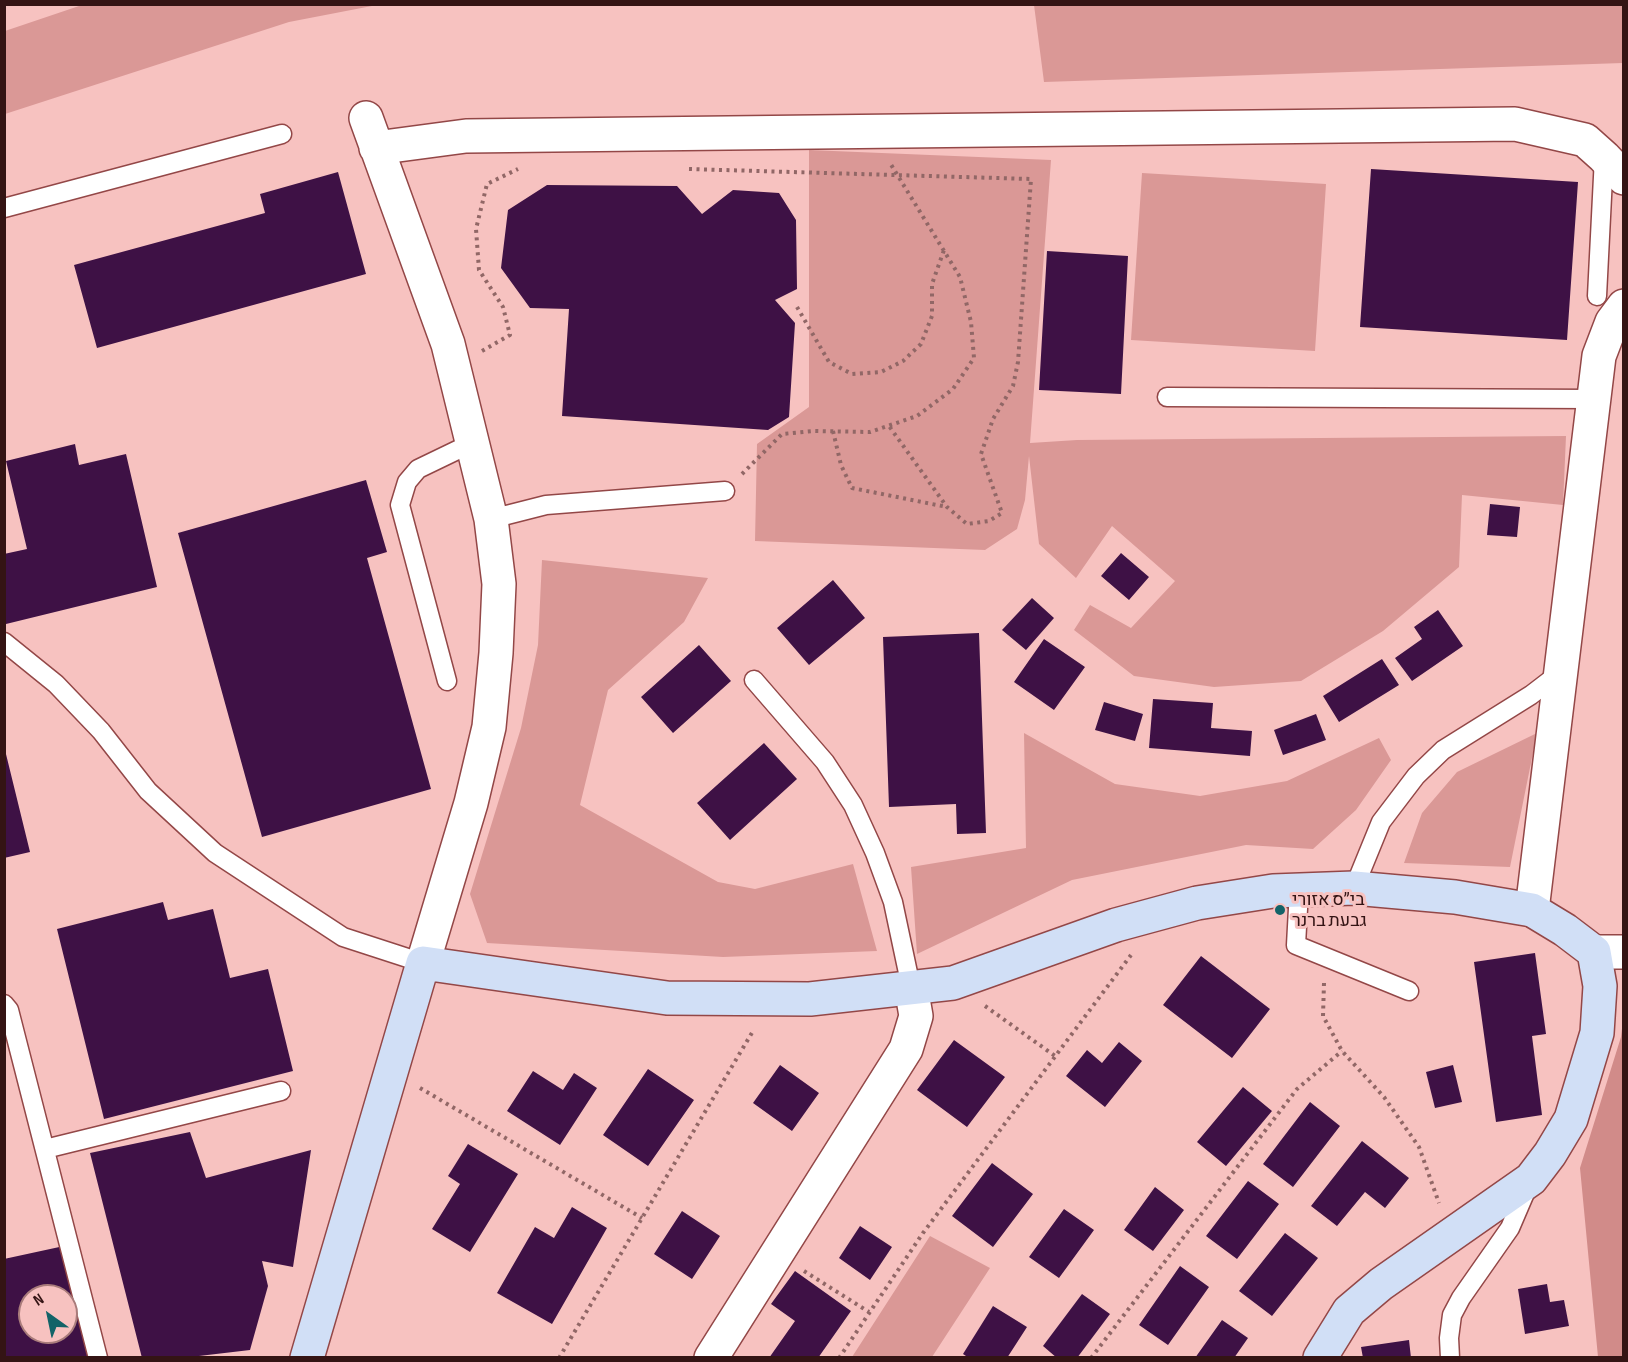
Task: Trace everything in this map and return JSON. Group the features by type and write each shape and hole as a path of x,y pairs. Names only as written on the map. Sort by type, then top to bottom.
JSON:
{"street":[{"path":"307,1358 471,803 489,727 496,653 499,584 491,519 474,442 448,344 371,133 466,136 1515,124 1585,140 1614,167"},
{"path":"1532,910 1593,399 1599,356 1612,322 1610,301"},
{"path":"423,963 667,998 810,999 953,983 1116,925 1197,903 1262,893 1354,888 1455,897 1532,910 1609,952 1600,986 1597,1034 1571,1119 1550,1154 1531,1179 1382,1284 1349,1311 1320,1358"},
{"path":"711,1358 906,1049 916,1016 911,987"}],"lane":[{"path":"4,208 282,134"},
{"path":"1610,301 1614,167"},
{"path":"1167,397 1593,399"},
{"path":"447,681 400,505 406,482 418,469 474,442"},
{"path":"491,519 546,505 725,490"},
{"path":"4,642 56,684 101,731 148,791 215,853 343,937 423,963"},
{"path":"1354,888 1381,822 1416,776 1443,750 1531,695 1561,672"},
{"path":"754,680 825,762 853,805 875,853 893,902 911,987"},
{"path":"1299,890 1296,945 1409,991"},
{"path":"4,1004 9,1010 98,1358"},
{"path":"45,1149 281,1091"},
{"path":"1450,1358 1449,1338 1452,1315 1461,1298 1510,1228 1531,1179"}],"path":[{"path":"725,490 782,434 833,431 870,432 918,416 953,389 974,358 971,322 960,277 871,131"},
{"path":"454,367 510,335 503,307 479,270 476,229 487,183 520,169"},
{"path":"685,169 1031,178 1018,362 1013,386 993,419 981,454 1002,513 989,521 967,524 947,507 889,426"},
{"path":"797,307 829,362 852,374 880,372 903,361 921,344 932,316 932,284 944,250"},
{"path":"833,431 841,465 852,488 947,507"},
{"path":"839,1358 923,1233 1163,912"},
{"path":"1325,956 1323,1016 1342,1051 1384,1097 1419,1147 1450,1235"},
{"path":"953,983 1055,1056"},
{"path":"559,1358 772,999"},
{"path":"1091,1358 1297,1089 1342,1051"},
{"path":"391,1071 642,1218"},
{"path":"777,1253 869,1312"}],"shaded area":[{"path":"82,5 377,5 289,22 5,114 5,31"},
{"path":"1034,5 1623,5 1623,63 1044,82"},
{"path":"809,150 1051,160 1030,443 1077,440 1566,436 1563,505 1462,495 1459,567 1383,631 1301,681 1214,687 1134,676 1074,630 1090,605 1131,628 1175,581 1112,526 1076,578 1039,544 1029,456 1025,500 1017,529 985,550 755,541 757,444 809,407"},
{"path":"1142,173 1326,184 1315,351 1131,340"},
{"path":"542,560 708,578 684,622 608,690 580,805 718,882 755,889 853,864 877,951 723,957 487,943 470,894 521,728 538,645"},
{"path":"1024,733 1115,784 1200,796 1287,781 1379,738 1391,760 1356,810 1313,849 1246,845 1072,880 917,954 911,867 1026,848"},
{"path":"1537,733 1510,867 1404,863 1422,813 1457,772"},
{"path":"1623,1020 1623,1357 1598,1357 1580,1168 1621,1037"},
{"path":"930,1236 990,1268 932,1357 852,1357"}],"building":[{"path":"1371,169 1578,182 1567,340 1360,327"},
{"path":"338,172 366,274 97,348 74,265 265,213 260,194"},
{"path":"547,185 677,186 702,214 733,190 779,193 796,220 797,289 775,300 795,323 789,417 768,430 562,416 569,309 530,308 501,268 508,210"},
{"path":"1047,251 1128,256 1121,394 1039,390"},
{"path":"75,444 79,465 126,454 157,587 6,624 4,554 27,549 6,461"},
{"path":"366,480 387,552 367,558 431,789 262,837 178,533"},
{"path":"1490,504 1520,507 1517,537 1487,535"},
{"path":"1121,553 1149,577 1129,600 1101,576"},
{"path":"833,580 865,618 809,665 777,628"},
{"path":"1032,598 1054,618 1026,650 1002,630"},
{"path":"1438,610 1463,646 1412,681 1395,658 1422,639 1414,627"},
{"path":"979,633 986,833 957,834 956,804 889,807 883,637"},
{"path":"1044,639 1085,667 1054,710 1014,682"},
{"path":"699,645 731,681 673,733 641,697"},
{"path":"1382,659 1399,685 1339,722 1323,696"},
{"path":"1153,699 1213,703 1211,728 1252,731 1250,756 1149,748"},
{"path":"1104,702 1143,714 1135,741 1095,730"},
{"path":"1316,714 1326,740 1283,755 1274,730"},
{"path":"764,743 797,779 730,840 697,803"},
{"path":"4,751 30,852 4,858"},
{"path":"163,902 168,920 213,909 230,978 268,969 293,1071 104,1119 57,929"},
{"path":"1535,953 1546,1034 1532,1036 1542,1115 1496,1122 1474,962"},
{"path":"1201,956 1270,1009 1232,1058 1163,1005"},
{"path":"954,1040 1005,1077 967,1127 917,1090"},
{"path":"1119,1042 1142,1061 1105,1107 1066,1076 1087,1050 1102,1063"},
{"path":"780,1065 819,1093 792,1131 753,1103"},
{"path":"1453,1065 1462,1102 1435,1108 1426,1072"},
{"path":"648,1069 694,1100 648,1166 603,1135"},
{"path":"533,1071 563,1090 574,1073 597,1088 560,1145 507,1111"},
{"path":"1243,1087 1272,1111 1226,1166 1197,1142"},
{"path":"1310,1102 1340,1126 1293,1187 1263,1164"},
{"path":"190,1132 206,1178 311,1150 293,1267 262,1261 268,1286 250,1350 182,1358 142,1358 90,1153"},
{"path":"1362,1141 1409,1178 1385,1208 1365,1192 1337,1226 1311,1206"},
{"path":"468,1144 518,1174 470,1252 432,1229 460,1184 448,1176"},
{"path":"992,1163 1033,1194 993,1247 952,1216"},
{"path":"1248,1181 1279,1204 1237,1259 1206,1236"},
{"path":"1155,1187 1184,1210 1153,1251 1124,1230"},
{"path":"572,1207 607,1228 552,1324 497,1293 535,1227 554,1238"},
{"path":"1064,1209 1094,1230 1059,1278 1029,1257"},
{"path":"682,1211 720,1236 692,1279 654,1254"},
{"path":"860,1226 892,1247 870,1280 839,1258"},
{"path":"1285,1233 1318,1258 1272,1316 1239,1291"},
{"path":"64,1246 72,1284 18,1284 18,1344 78,1344 78,1311 88,1358 4,1358 4,1259"},
{"path":"1180,1266 1209,1287 1168,1345 1139,1325"},
{"path":"795,1271 851,1311 818,1358 769,1358 795,1321 771,1304"},
{"path":"1547,1284 1550,1302 1564,1300 1569,1326 1525,1334 1518,1289"},
{"path":"1082,1294 1110,1314 1077,1358 1057,1358 1043,1346"},
{"path":"993,1306 1027,1327 1007,1358 969,1358 963,1354"},
{"path":"1222,1320 1248,1338 1234,1358 1195,1358"},
{"path":"1409,1340 1411,1358 1363,1358 1361,1347"}],"place":[{"name":"בי״ס אזורי גבעת ברנר","path":"1280,910"}]}
